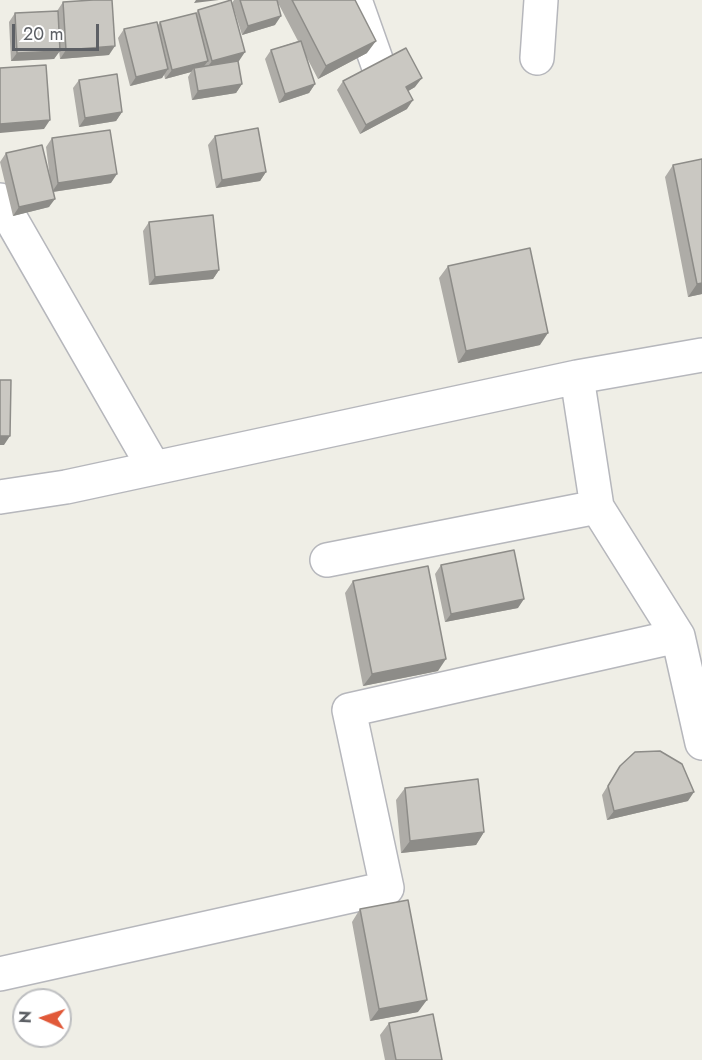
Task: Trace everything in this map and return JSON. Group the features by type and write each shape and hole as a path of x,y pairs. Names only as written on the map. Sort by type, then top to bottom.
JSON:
{"street":[{"path":"355,0 378,65"},
{"path":"537,58 541,0"},
{"path":"0,200 154,468"},
{"path":"0,497 66,487 577,377 702,355"},
{"path":"577,377 597,507 678,636 702,743"},
{"path":"327,560 597,507"},
{"path":"0,974 387,888 349,710 678,636"}],"building":[{"path":"112,0 115,46 66,50 63,2"},
{"path":"231,0 245,52 212,61 198,10"},
{"path":"240,0 277,0 281,16 248,26"},
{"path":"292,0 355,0 376,41 326,66"},
{"path":"58,11 60,51 17,53 15,13"},
{"path":"196,13 208,61 172,70 160,22"},
{"path":"157,22 168,69 136,77 124,29"},
{"path":"301,41 315,84 285,94 271,50"},
{"path":"406,48 422,78 406,87 413,100 366,125 343,81"},
{"path":"238,61 242,84 198,91 194,68"},
{"path":"46,65 50,120 0,124 0,68"},
{"path":"117,74 122,112 85,118 79,80"},
{"path":"258,128 266,172 222,180 215,136"},
{"path":"110,130 117,174 58,183 52,138"},
{"path":"42,145 55,199 19,207 6,153"},
{"path":"702,159 702,283 697,284 673,165"},
{"path":"213,215 219,270 155,277 149,222"},
{"path":"530,248 548,333 466,351 448,266"},
{"path":"0,380 11,380 10,436 0,436"},
{"path":"514,550 524,599 451,614 441,565"},
{"path":"428,566 446,659 372,674 353,581"},
{"path":"660,751 682,764 694,792 614,811 608,786 620,766 635,752"},
{"path":"478,779 484,832 410,841 405,788"},
{"path":"408,900 427,1000 379,1009 360,909"},
{"path":"433,1014 442,1060 396,1060 389,1023"}]}
